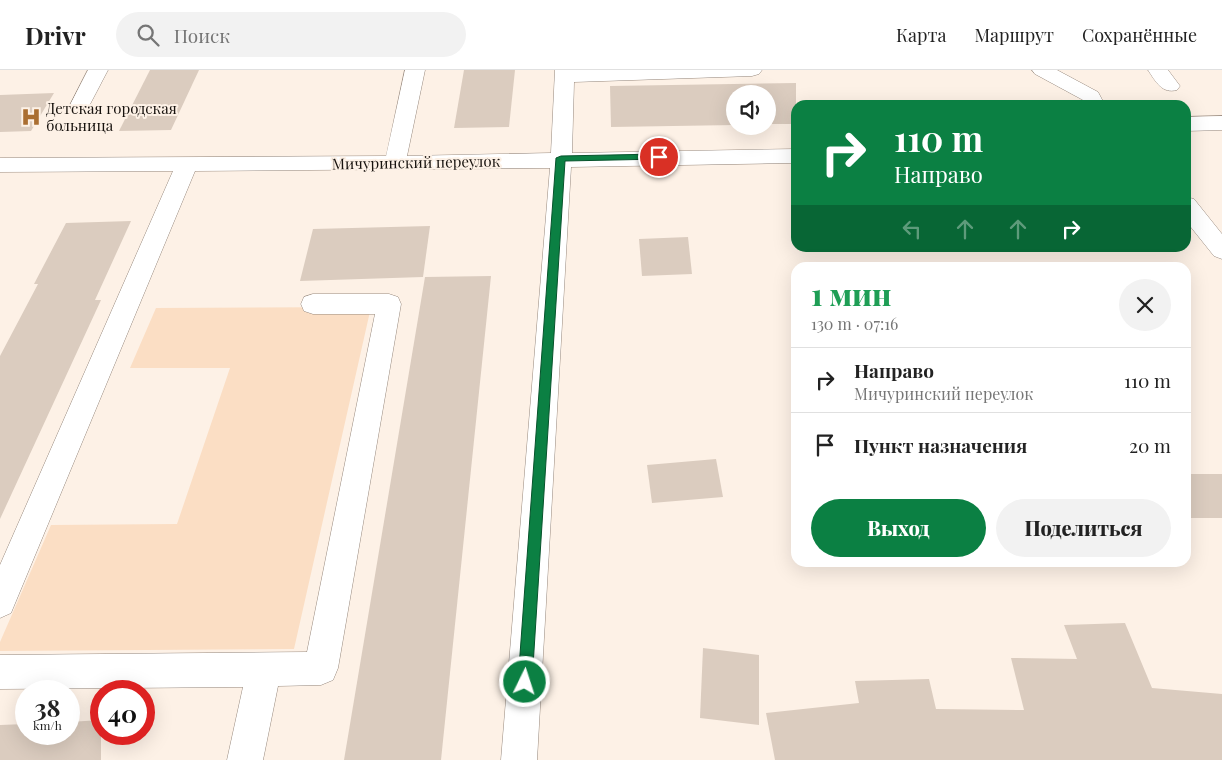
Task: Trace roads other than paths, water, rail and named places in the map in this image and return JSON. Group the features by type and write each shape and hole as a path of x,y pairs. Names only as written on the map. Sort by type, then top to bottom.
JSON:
{"street":[{"path":"79,107 98,70"},
{"path":"395,163 415,70"},
{"path":"519,760 561,158 565,73 752,70"},
{"path":"1042,70 1091,96 1093,100"},
{"path":"1158,70 1170,86"},
{"path":"1191,124 1222,123"},
{"name":"Мичуринский переулок","path":"0,164 395,163 561,158 791,156"},
{"path":"0,602 187,165"},
{"path":"1191,211 1222,250"},
{"path":"0,672 321,668 389,304 313,304"},
{"path":"245,760 264,670"}],"place":[{"name":"Детская городская больница","path":"31,117"}]}
